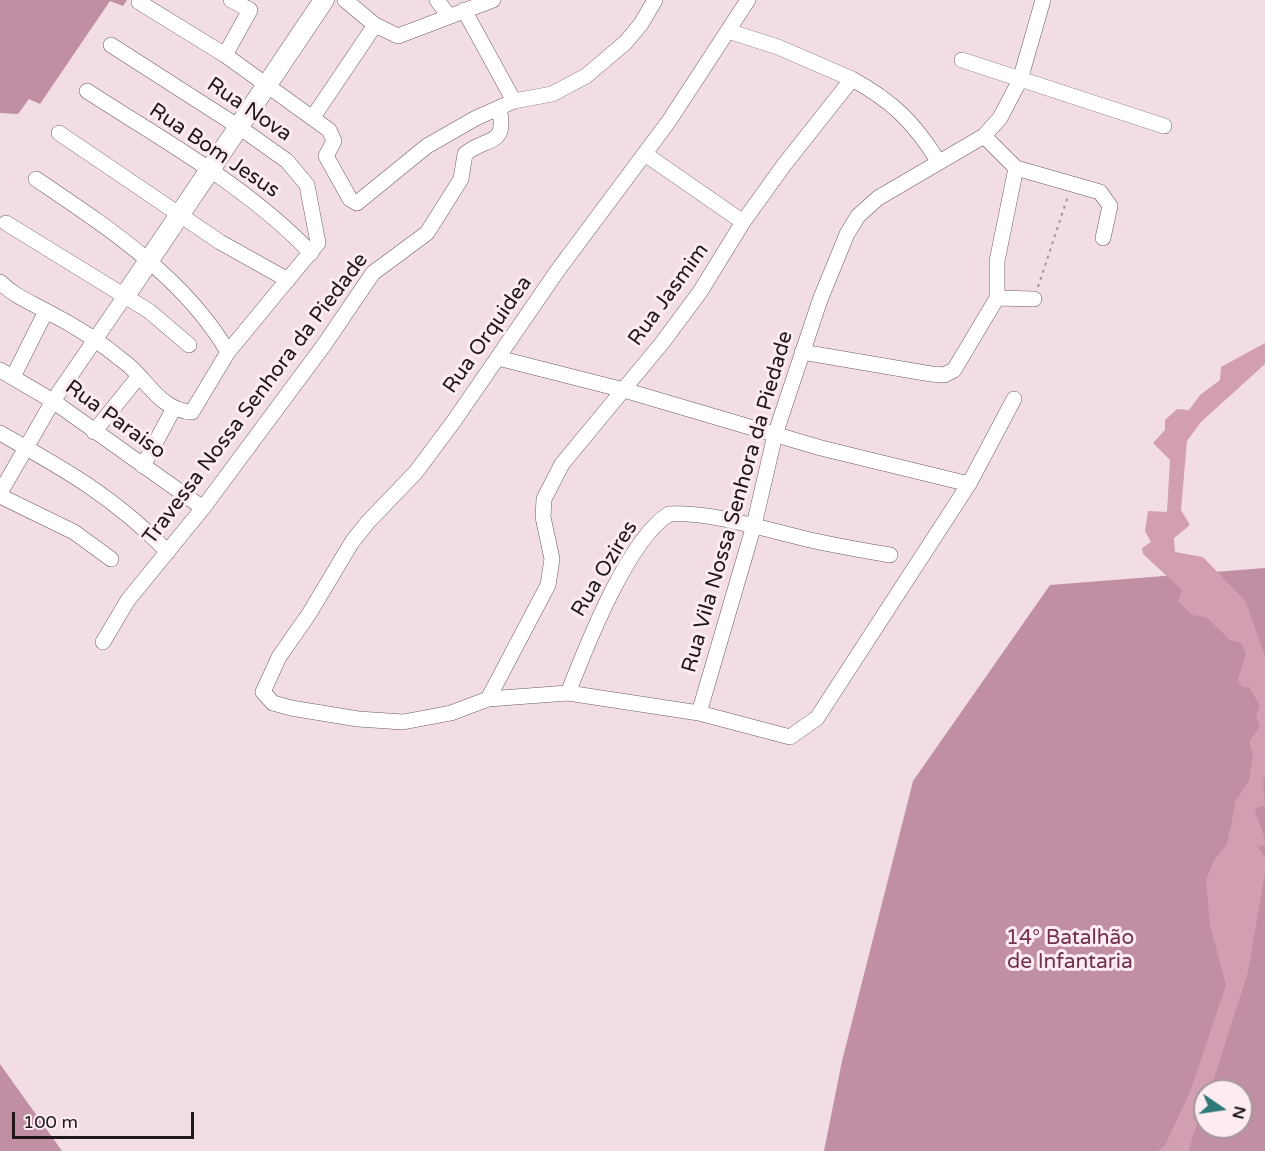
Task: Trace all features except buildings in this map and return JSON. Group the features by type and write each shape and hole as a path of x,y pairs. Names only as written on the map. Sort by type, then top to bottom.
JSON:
{"street":[{"path":"140,0 138,2 159,6 313,117 334,137 333,145 326,152 327,159 350,199 357,203 427,146 514,101 552,94 586,76 626,42 641,24 655,0"},
{"path":"225,55 253,5 231,0"},
{"path":"111,559 74,532 0,494 53,401 269,85 324,0"},
{"path":"345,0 375,25 398,36 448,15 493,0"},
{"path":"437,0 448,15"},
{"name":"Rua Orquidea","path":"488,699 423,719 381,721 280,705 273,703 263,692 275,664 309,614 352,542 416,472 558,270 645,154 748,0"},
{"name":"Rua Vila Nossa Senhora da Piedade","path":"699,713 754,525 775,435 835,261 858,216 878,198 984,136 1000,118 1020,80 1043,0"},
{"path":"464,10 514,101"},
{"path":"313,117 375,25"},
{"path":"729,31 787,51 876,93 907,117 938,161"},
{"name":"Rua Nova","path":"111,45 239,127 280,156 302,176 311,195 314,248"},
{"path":"962,60 1164,126"},
{"name":"Rua Jasmim","path":"488,699 548,585 552,559 543,517 546,490 562,464 624,390 700,292 743,222 852,80"},
{"name":"Rua Bom Jesus","path":"87,91 210,171 314,248"},
{"name":"Travessa Nossa Senhora da Piedade","path":"103,642 128,600 202,508 324,345 373,273 427,233 461,179 465,154 498,136 502,126 499,108"},
{"path":"59,133 181,213 220,242 288,280"},
{"path":"984,136 1016,168 1100,192 1109,201 1110,213 1103,238"},
{"path":"645,154 743,222"},
{"path":"802,352 931,374 949,374 954,370 997,298 997,261 1016,168"},
{"path":"36,179 147,261 189,297 228,352"},
{"path":"6,223 149,311 189,345"},
{"path":"2,290 46,311 93,341 129,366 150,389 174,408 192,412 198,406 211,377 228,352 314,248"},
{"path":"997,298 1034,299"},
{"path":"7,374 46,311"},
{"path":"498,358 624,390 775,435 969,484"},
{"name":"Rua Paraiso","path":"7,374 53,401 202,508"},
{"path":"94,432 139,376"},
{"path":"488,699 568,693 699,713 790,737 817,718 969,484 1014,399"},
{"path":"142,466 174,408"},
{"path":"0,434 70,472 123,508 168,552"},
{"name":"Rua Ozires","path":"568,693 600,614 620,578 661,519 669,514 690,514 754,525 804,539 890,555"}],"path":[{"path":"1034,299 1071,184"}],"green space":[{"path":"0,0 127,0 123,6 110,1 40,104 29,99 18,114 0,113"},
{"name":"14° Batalhão de Infantaria","path":"1265,568 1265,1151 824,1151 842,1061 913,781 1050,585"},
{"path":"0,1064 62,1151 0,1151"}],"shaded area":[{"path":"1265,343 1265,364 1201,422 1187,441 1181,510 1190,525 1174,538 1175,552 1203,557 1246,602 1265,656 1265,778 1263,779 1265,805 1255,809 1265,840 1265,845 1258,847 1265,857 1265,873 1248,972 1214,1079 1194,1079 1226,985 1210,925 1206,880 1214,860 1227,844 1236,800 1249,781 1253,754 1249,741 1260,727 1256,715 1260,706 1249,687 1242,687 1238,680 1246,653 1241,643 1230,640 1206,617 1192,615 1178,601 1182,590 1143,554 1142,548 1151,542 1145,531 1148,511 1167,512 1170,460 1153,443 1165,430 1165,420 1177,409 1189,410 1200,395 1220,380 1221,367"},
{"path":"1193,1083 1193,1138 1189,1151 1158,1151 1165,1145"}]}
